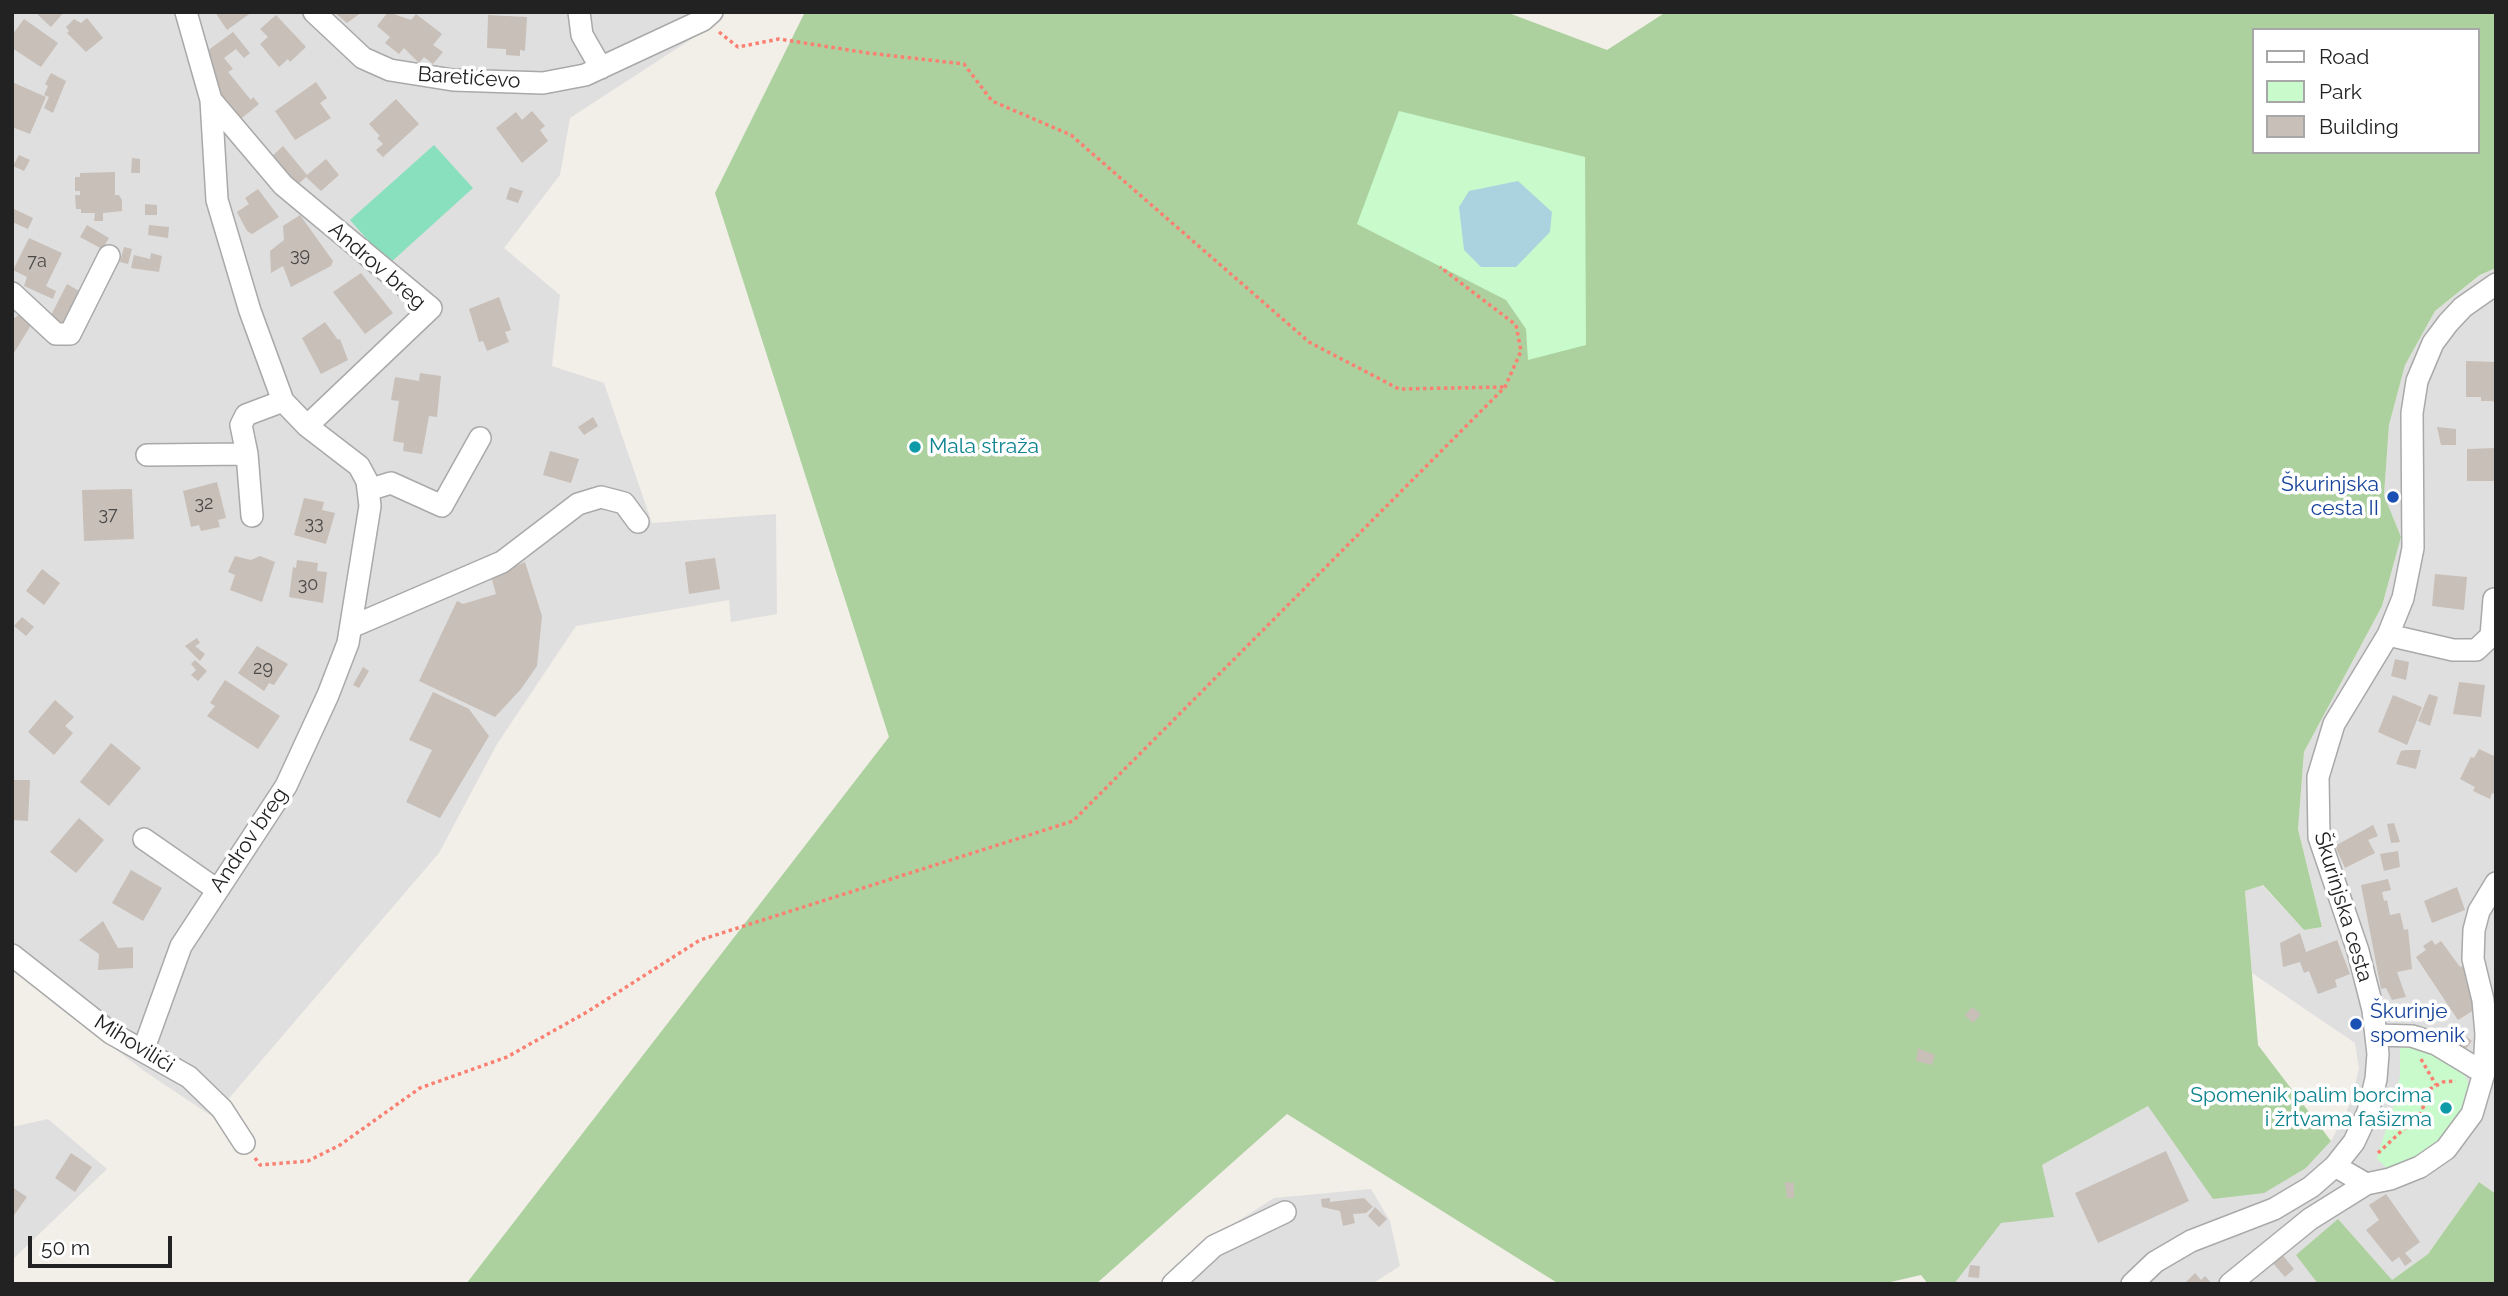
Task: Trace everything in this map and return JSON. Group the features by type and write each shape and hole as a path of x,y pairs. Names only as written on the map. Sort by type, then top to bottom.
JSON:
{"street":[{"name":"Androv breg","path":"143,1051 181,946 286,786 328,695 348,643 370,506 367,481 359,467 307,426 283,401 250,311 217,200 211,100 186,12"},
{"name":"Baretićevo","path":"314,12 363,58 390,70 416,77 542,83 573,78 601,68 708,16"},
{"path":"579,12 582,35 601,68"},
{"name":"Androv breg","path":"211,100 283,185 431,308 307,426"},
{"path":"12,293 56,334 70,334 109,256"},
{"name":"Škurinjska cesta","path":"2132,1284 2155,1262 2191,1241 2293,1199 2335,1166 2354,1142 2368,1112 2376,1079 2377,1035 2358,951 2319,837 2317,804 2323,753 2334,724 2388,635 2403,598 2413,548 2412,414 2417,381 2434,342 2448,323 2463,307 2496,285"},
{"path":"251,516 247,454 242,425 246,415 283,401"},
{"path":"368,491 391,483 442,506 480,438"},
{"path":"146,455 247,454"},
{"path":"351,627 502,562 579,505 601,497 624,503 638,522"},
{"path":"2388,635 2430,646 2476,650 2491,636 2494,599"},
{"path":"144,839 216,889"},
{"path":"2230,1284 2310,1219 2366,1184 2420,1167 2446,1149 2472,1114 2484,1073 2486,1034 2473,944 2479,911 2496,883"},
{"name":"Mihovilići","path":"12,955 102,1026 188,1077 222,1109 244,1143"},
{"path":"2377,1035 2412,1036 2436,1044 2484,1073"},
{"path":"2335,1166 2366,1184"},
{"path":"1173,1284 1213,1246 1285,1212"}],"path":[{"path":"708,16 738,47 779,39 964,64 992,101 1071,135 1308,342 1399,389 1505,387"},
{"path":"244,1143 260,1165 307,1161 340,1144 420,1088 508,1057 587,1012 700,940 1073,821 1505,387 1521,351 1516,325 1440,267"},
{"path":"2427,1067 2436,1085"},
{"path":"2378,1153 2421,1113 2426,1096 2436,1085 2455,1081"}],"shaded area":[{"path":"12,12 724,12 713,25 570,118 560,175 504,248 560,295 552,366 604,383 652,523 776,514 777,614 731,622 729,600 576,626 497,744 439,853 213,1117 144,1071 12,970"},
{"path":"2496,268 2496,1194 2479,1182 2428,1254 2392,1280 2297,1255 2318,1284 1954,1284 2042,1165 2148,1106 2306,1168 2331,1141 2350,1104 2359,1069 2355,1043 2252,973 2245,891 2262,885 2304,930 2322,927 2298,829 2304,752 2382,606 2401,537 2384,495 2389,425 2405,364 2435,311 2481,275"},
{"path":"48,1119 107,1169 12,1260 12,1127"},
{"path":"1371,1189 1390,1221 1400,1266 1372,1284 1162,1284 1226,1229 1274,1198"}],"green space":[{"path":"805,12 1506,12 1607,50 1666,12 2496,12 2496,268 2480,275 2435,311 2405,365 2389,425 2384,495 2401,537 2382,606 2304,752 2298,829 2322,927 2304,930 2263,885 2245,891 2258,1045 2331,1141 2306,1168 2264,1193 2213,1199 2148,1106 2042,1165 2054,1217 2001,1223 1954,1284 1928,1284 1921,1275 1882,1284 1559,1284 1287,1114 1096,1284 466,1284 889,737 715,193"},
{"path":"1399,111 1585,157 1586,345 1528,360 1526,329 1506,300 1357,224"},
{"path":"434,145 473,188 389,264 350,220"},
{"path":"2415,1041 2463,1072 2468,1082 2466,1108 2436,1148 2390,1171 2377,1159 2378,1153 2393,1110 2400,1076 2400,1048"},
{"path":"2479,1182 2496,1194 2496,1284 2318,1284 2296,1255 2338,1219 2392,1280 2428,1254"}],"water":[{"path":"1518,181 1552,212 1550,232 1516,267 1481,267 1464,250 1459,207 1469,191"}],"building":[{"path":"35,12 64,12 51,27"},
{"path":"215,12 252,12 227,30"},
{"path":"334,12 362,12 347,23"},
{"path":"388,12 411,20 416,14 442,34 433,45 443,52 433,64 424,57 419,63 404,48 399,54 385,43 390,37 377,26"},
{"path":"276,15 306,47 290,62 288,59 279,67 260,44 268,37 260,29"},
{"path":"488,15 527,17 525,51 520,50 520,56 506,55 506,49 487,48"},
{"path":"87,18 103,38 86,52 67,33 69,31 66,27 74,19 81,23"},
{"path":"24,19 58,43 41,67 12,48 12,35"},
{"path":"233,32 250,53 244,58 236,49 224,58 233,69 228,72 251,100 253,97 259,104 237,122 215,96 213,67 207,51"},
{"path":"51,73 66,81 53,113 44,108 49,97 44,95 48,86 45,84"},
{"path":"12,82 46,97 30,134 12,127"},
{"path":"316,82 327,98 320,103 331,118 295,140 275,111"},
{"path":"396,99 419,124 383,157 376,150 383,144 377,138 380,136 369,124"},
{"path":"532,111 545,126 540,130 548,141 522,163 496,128 516,112 522,120"},
{"path":"283,146 307,175 326,159 339,175 321,191 306,177 294,188 269,159"},
{"path":"19,155 30,160 24,171 13,166"},
{"path":"132,158 140,159 140,173 131,173"},
{"path":"115,172 115,195 119,195 122,200 122,211 103,213 103,221 94,221 95,213 81,213 81,209 76,209 75,195 80,195 80,191 75,191 75,177 80,177 80,173"},
{"path":"510,187 523,191 518,203 506,199"},
{"path":"258,189 279,217 252,234 247,231 237,212 249,204 245,198"},
{"path":"145,204 157,205 157,215 145,215"},
{"path":"12,208 33,218 28,229 12,222"},
{"path":"300,215 333,261 331,266 291,287 283,266 271,273 270,251 284,240 283,226"},
{"path":"87,225 109,238 102,249 80,237"},
{"path":"149,225 169,227 168,238 148,235"},
{"path":"29,238 62,253 46,286 56,291 53,299 24,286 27,277 13,270"},
{"path":"124,247 132,249 128,264 120,262"},
{"path":"151,253 162,256 159,272 131,268 134,255 150,259"},
{"path":"361,273 393,313 365,334 333,292"},
{"path":"67,284 81,292 63,327 48,321"},
{"path":"499,297 511,330 505,332 509,342 487,351 483,341 479,342 469,309"},
{"path":"21,312 33,322 12,356 12,316 15,318"},
{"path":"325,322 338,340 340,339 348,360 321,374 302,338"},
{"path":"2466,361 2496,362 2496,406 2493,401 2481,401 2481,397 2466,397"},
{"path":"420,373 441,376 437,417 429,416 422,454 403,451 404,443 393,441 399,401 391,400 395,377 419,381"},
{"path":"593,417 598,426 584,435 578,427"},
{"path":"2437,427 2456,429 2456,445 2441,445"},
{"path":"2496,448 2496,481 2467,481 2467,449"},
{"path":"550,451 579,459 571,483 543,475"},
{"path":"217,482 226,518 218,520 220,527 201,531 199,525 191,527 183,491"},
{"path":"132,489 134,539 84,541 82,490"},
{"path":"304,498 324,502 322,510 335,513 326,544 294,535"},
{"path":"235,556 251,560 260,556 275,562 262,602 230,590 235,575 228,572"},
{"path":"715,558 720,589 689,594 685,562"},
{"path":"297,560 318,563 317,571 327,572 323,603 289,597 293,567 296,568"},
{"path":"525,562 542,616 537,666 521,689 495,717 419,681 457,601 463,604 496,594 491,576"},
{"path":"42,569 60,583 44,605 26,591"},
{"path":"2435,574 2467,577 2464,610 2432,606"},
{"path":"22,617 34,627 26,636 14,626"},
{"path":"197,638 200,643 195,646 205,654 200,661 185,646"},
{"path":"257,646 288,664 274,685 269,683 264,691 238,673"},
{"path":"2395,659 2409,662 2406,680 2391,676"},
{"path":"195,660 207,671 198,681 191,675 196,670 191,664"},
{"path":"363,667 369,671 359,688 353,685"},
{"path":"225,680 280,716 258,749 207,716 215,706 210,703"},
{"path":"2459,682 2485,685 2481,717 2453,714"},
{"path":"433,692 469,709 489,736 440,818 406,802 432,750 409,740"},
{"path":"2429,694 2438,697 2430,726 2418,721"},
{"path":"2393,695 2422,707 2407,745 2378,732"},
{"path":"55,700 74,717 65,726 73,733 54,755 28,732"},
{"path":"111,743 141,768 109,806 80,782"},
{"path":"2479,749 2496,757 2496,795 2492,793 2490,799 2473,791 2475,787 2460,779 2471,757 2474,758"},
{"path":"2421,750 2416,769 2396,764 2401,751"},
{"path":"12,780 30,780 28,821 12,820"},
{"path":"79,818 104,840 76,873 50,852"},
{"path":"2394,823 2400,842 2391,843 2387,824"},
{"path":"2373,825 2378,836 2368,840 2375,853 2345,868 2335,846"},
{"path":"2398,851 2400,867 2384,871 2380,854"},
{"path":"131,870 162,888 143,921 112,903"},
{"path":"2388,879 2391,890 2382,892 2384,901 2387,900 2390,915 2400,913 2404,930 2408,929 2412,969 2397,972 2406,997 2392,1000 2386,988 2381,989 2361,885"},
{"path":"2457,887 2465,910 2432,923 2424,901"},
{"path":"103,921 118,948 133,947 133,968 98,970 99,954 79,940"},
{"path":"2300,933 2306,952 2337,940 2350,974 2335,980 2337,987 2318,994 2309,971 2304,973 2300,962 2283,967 2280,943"},
{"path":"2432,940 2435,945 2441,941 2460,967 2462,966 2476,994 2479,1007 2458,1020 2416,957 2426,950 2423,946"},
{"path":"1972,1007 1981,1014 1973,1023 1965,1015"},
{"path":"2460,1032 2472,1041 2465,1050 2453,1039"},
{"path":"1918,1048 1935,1055 1932,1065 1916,1061"},
{"path":"2166,1151 2189,1201 2098,1243 2075,1193"},
{"path":"71,1153 92,1167 75,1192 55,1178"},
{"path":"1785,1182 1794,1183 1794,1198 1787,1198"},
{"path":"12,1187 27,1197 12,1218"},
{"path":"2386,1194 2420,1242 2405,1253 2412,1261 2405,1266 2399,1257 2392,1262 2366,1230 2379,1220 2369,1205"},
{"path":"1330,1198 1330,1202 1364,1198 1373,1207 1366,1213 1353,1214 1355,1223 1343,1226 1340,1211 1322,1207 1321,1199"},
{"path":"1375,1207 1387,1219 1379,1227 1368,1216"},
{"path":"2281,1253 2294,1269 2285,1277 2271,1261"},
{"path":"1970,1265 1980,1266 1979,1278 1968,1277"},
{"path":"2195,1273 2201,1280 2205,1276 2212,1284 2184,1284"}],"place":[{"name":"Mala straža","path":"915,447"},
{"name":"Škurinjska cesta II","path":"2393,497"},
{"name":"Škurinje spomenik","path":"2356,1024"},
{"name":"Spomenik palim borcima i žrtvama fašizma","path":"2446,1108"}]}
